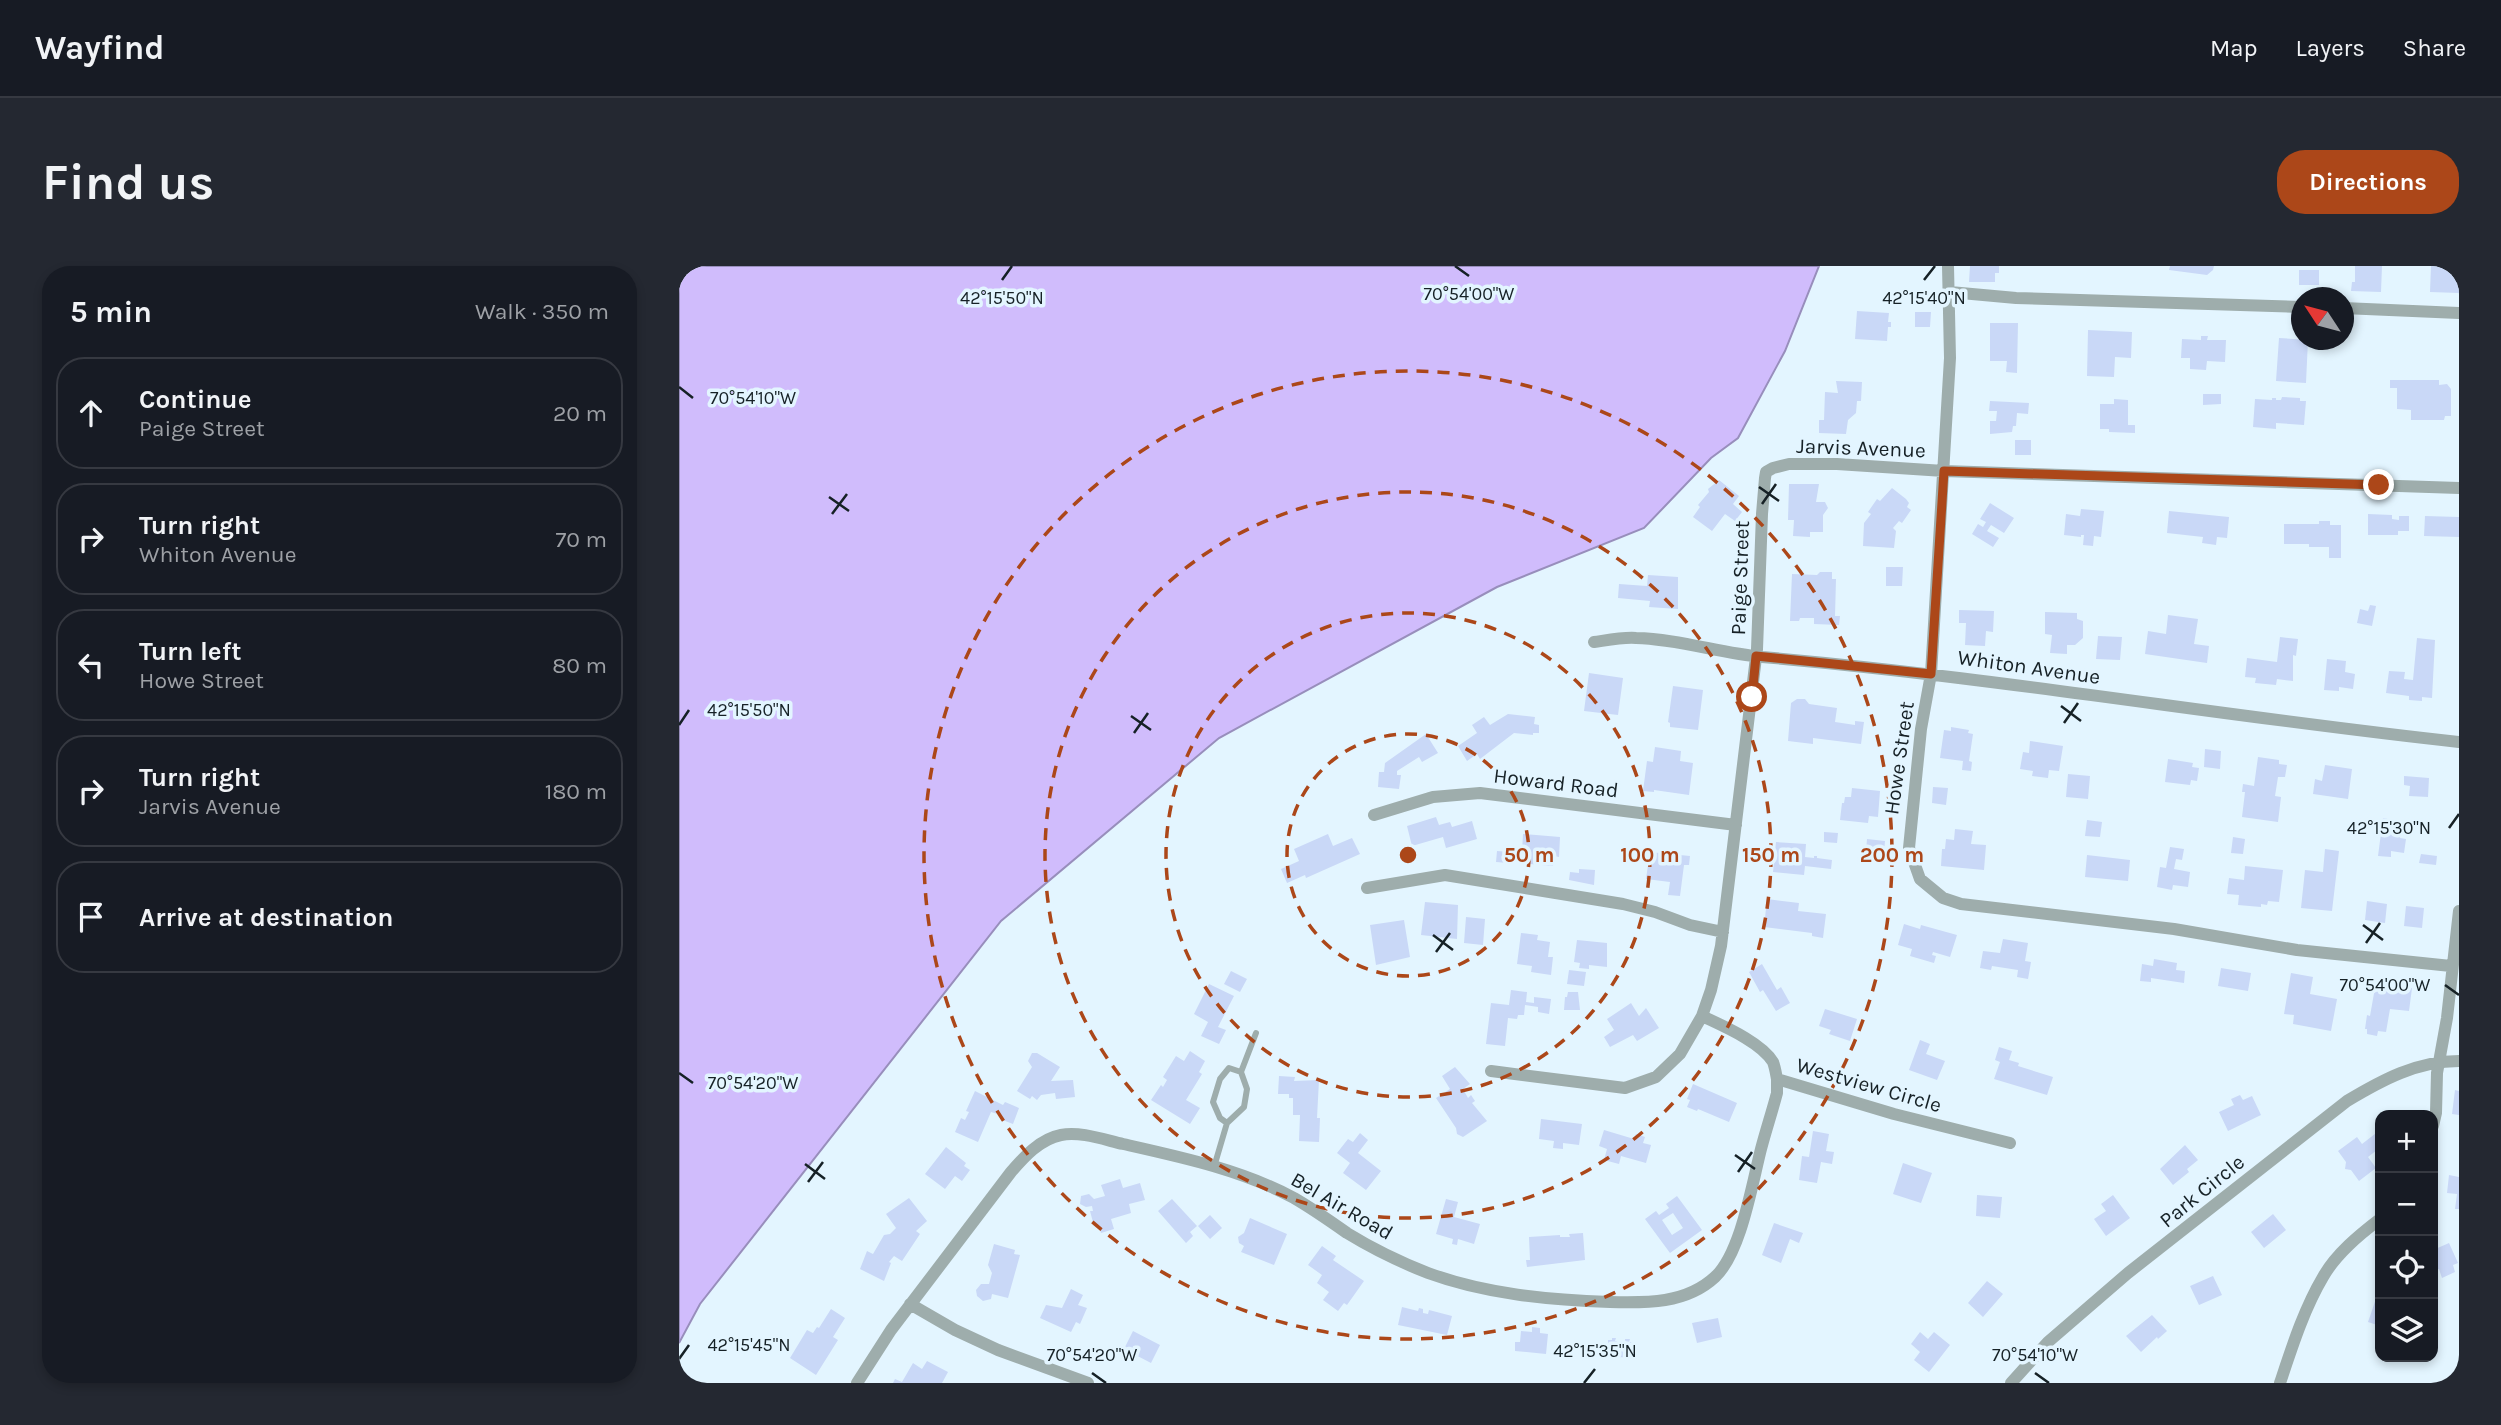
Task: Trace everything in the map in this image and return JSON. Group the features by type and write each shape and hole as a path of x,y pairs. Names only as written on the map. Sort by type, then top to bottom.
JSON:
{"street":[{"name":"Howe Street","path":"1948,266 1950,358 1931,674 1921,729 1909,848 1920,879 1943,898 1961,904 2174,929 2297,950 2451,966"},
{"path":"1950,292 2016,298 2291,307"},
{"path":"2354,308 2459,313"},
{"name":"Jarvis Avenue","path":"1766,472 1789,464 1837,464 1944,471 2459,488"},
{"name":"Paige Street","path":"1491,1071 1625,1088 1637,1085 1656,1077 1680,1054 1702,1016 1711,990 1723,932 1756,656 1766,472"},
{"name":"Whiton Avenue","path":"1594,642 1636,638 1756,656 1931,674 2298,724 2459,742"},
{"name":"Howard Road","path":"1374,815 1433,797 1480,793 1736,825"},
{"path":"1367,888 1445,875 1622,904 1723,932"},
{"path":"2434,1110 2459,911"},
{"name":"Westview Circle","path":"1702,1016 1762,1050 1773,1063 1777,1079 1894,1114 2010,1143"},
{"name":"Park Circle","path":"2011,1383 2048,1342 2110,1289 2347,1101 2377,1083 2421,1065 2459,1061"},
{"name":"Bel Air Road","path":"857,1383 910,1304 1026,1155 1059,1135 1088,1136 1214,1167 1263,1184 1293,1198 1378,1251 1430,1273 1494,1290 1572,1301 1651,1302 1679,1297 1700,1288 1715,1277 1725,1264 1746,1209 1777,1093 1777,1079"},
{"path":"2280,1383 2291,1348 2323,1276 2353,1242 2375,1223"},
{"path":"910,1304 998,1350 1088,1383"}],"lane":[{"path":"1214,1167 1227,1124 1244,1107 1247,1089 1241,1072 1256,1033"},
{"path":"1227,1124 1220,1118 1213,1101 1220,1079 1229,1068 1241,1072"}],"shaded area":[{"path":"679,266 1819,266 1785,351 1738,438 1711,458 1644,528 1497,587 1219,738 1001,921 700,1304 679,1343"}],"building":[{"path":"1970,266 1999,266 1999,273 1995,273 1995,282 1969,282"},
{"path":"2170,266 2214,266 2207,275 2169,270"},
{"path":"2355,266 2382,266 2381,292 2354,291 2354,287 2351,287 2352,282 2355,282"},
{"path":"2431,266 2459,266 2459,293 2430,292"},
{"path":"2299,270 2319,270 2319,285 2299,285"},
{"path":"1857,311 1889,313 1888,322 1891,322 1891,327 1888,327 1887,341 1855,339"},
{"path":"1915,312 1931,312 1930,327 1915,327"},
{"path":"1990,323 2018,323 2017,373 2006,372 2007,361 1990,361"},
{"path":"2088,330 2132,332 2131,358 2115,357 2114,377 2087,376"},
{"path":"2201,336 2208,336 2207,340 2226,340 2225,362 2207,361 2206,370 2190,369 2190,358 2181,358 2182,339 2201,340"},
{"path":"2279,338 2291,339 2291,350 2308,350 2306,383 2276,381"},
{"path":"2390,380 2439,380 2439,385 2447,384 2451,389 2451,416 2445,416 2444,420 2411,420 2411,410 2397,409 2397,388 2390,388"},
{"path":"1836,381 1862,382 1861,401 1857,401 1856,413 1848,420 1846,434 1819,433 1819,420 1824,420 1825,392 1838,393"},
{"path":"2203,394 2221,394 2221,404 2203,405"},
{"path":"2282,397 2306,401 2304,425 2276,423 2276,429 2253,427 2255,399 2281,400"},
{"path":"2114,399 2128,400 2128,425 2135,425 2135,433 2100,429 2100,404 2114,404"},
{"path":"1990,401 2029,403 2028,414 2017,413 2016,426 2013,426 2012,432 1990,434 1990,421 1996,421 1997,411 1989,411"},
{"path":"2015,440 2031,440 2031,455 2015,455"},
{"path":"1719,480 1739,496 1733,504 1742,512 1735,521 1725,514 1712,531 1693,517 1700,507 1698,505 1709,492 1708,489"},
{"path":"1789,484 1819,484 1816,502 1825,502 1828,508 1823,515 1823,532 1810,532 1810,537 1793,536 1794,520 1788,520"},
{"path":"1892,488 1906,499 1909,503 1907,507 1911,510 1902,523 1899,521 1893,528 1896,531 1894,548 1863,546 1864,523 1871,514 1868,512 1877,499 1880,501"},
{"path":"1990,503 2014,518 2004,533 1991,525 1987,531 1999,538 1993,547 1972,534 1978,524 1983,527 1986,522 1980,519"},
{"path":"2081,509 2104,511 2101,537 2094,536 2093,546 2083,545 2084,535 2064,535 2066,514 2080,516"},
{"path":"2169,511 2229,517 2227,538 2217,537 2216,545 2202,543 2203,537 2167,533"},
{"path":"2368,514 2392,515 2392,519 2399,520 2399,516 2409,516 2409,531 2398,531 2398,535 2368,535"},
{"path":"2425,516 2459,517 2459,537 2424,536"},
{"path":"2319,521 2341,525 2341,558 2329,558 2329,547 2284,544 2284,524 2319,524"},
{"path":"1886,567 1903,567 1902,586 1886,586"},
{"path":"1820,572 1832,572 1832,579 1836,579 1835,616 1840,616 1839,625 1814,624 1814,618 1790,621 1792,574 1817,575"},
{"path":"1648,575 1678,577 1678,609 1649,607 1650,601 1618,598 1619,584 1647,586"},
{"path":"2370,605 2376,606 2372,626 2357,623 2360,609 2368,611"},
{"path":"1959,610 1994,611 1993,632 1986,631 1985,646 1965,645 1966,623 1959,623"},
{"path":"2045,612 2077,613 2077,619 2083,621 2083,638 2075,645 2067,645 2067,654 2050,653 2052,635 2045,634"},
{"path":"2168,615 2198,619 2194,644 2209,646 2207,663 2145,654 2148,631 2166,634"},
{"path":"2098,636 2122,637 2120,660 2096,659"},
{"path":"2280,637 2298,639 2296,656 2293,655 2293,681 2277,679 2276,685 2255,683 2256,678 2245,677 2247,658 2277,662"},
{"path":"2417,638 2435,640 2432,698 2422,697 2422,701 2386,693 2389,671 2405,672 2404,679 2413,680"},
{"path":"2327,659 2346,661 2345,672 2355,674 2353,689 2339,687 2339,691 2324,690"},
{"path":"1589,673 1623,678 1618,715 1584,711"},
{"path":"1673,686 1703,690 1698,730 1670,727 1668,722"},
{"path":"1797,699 1805,699 1809,704 1837,708 1835,722 1855,725 1855,721 1864,722 1861,744 1813,738 1813,744 1788,741 1791,703"},
{"path":"1508,714 1535,717 1534,724 1539,725 1539,733 1514,733 1480,759 1477,754 1467,761 1458,746 1477,733 1472,725 1484,717 1490,725"},
{"path":"1951,727 1969,730 1968,733 1973,734 1969,761 1972,762 1971,771 1962,770 1963,761 1940,758 1944,730 1951,731"},
{"path":"1426,734 1438,753 1422,762 1419,757 1397,771 1397,775 1401,775 1399,789 1378,787 1379,772 1384,772 1385,763"},
{"path":"2030,741 2063,746 2059,771 2049,770 2048,778 2032,776 2033,771 2020,769 2023,752 2029,753"},
{"path":"1655,747 1681,751 1680,761 1693,763 1689,795 1643,791 1647,761 1653,762"},
{"path":"2205,749 2221,751 2220,769 2204,767"},
{"path":"2258,757 2279,760 2279,764 2287,765 2285,777 2278,777 2275,796 2281,797 2278,822 2242,817 2245,792 2242,792 2243,784 2254,786"},
{"path":"2168,759 2193,763 2192,767 2199,768 2197,781 2191,780 2190,785 2165,782"},
{"path":"2325,765 2352,769 2348,799 2313,794 2315,779 2322,781"},
{"path":"2068,774 2090,776 2088,799 2066,797"},
{"path":"2404,776 2429,778 2428,797 2409,796 2410,786 2404,785"},
{"path":"1933,787 1948,788 1946,805 1932,803"},
{"path":"1852,788 1880,791 1878,817 1869,816 1868,823 1840,820 1842,803 1845,797 1851,797"},
{"path":"1436,817 1439,825 1450,822 1452,827 1472,821 1477,839 1446,848 1443,837 1412,846 1407,826"},
{"path":"2383,818 2402,821 2400,838 2406,839 2404,853 2391,851 2391,857 2378,856"},
{"path":"2087,820 2102,822 2100,837 2085,836"},
{"path":"1955,829 1973,831 1971,844 1986,845 1984,870 1941,866 1942,849 1945,849 1946,839 1954,840"},
{"path":"1824,832 1838,833 1837,843 1824,842"},
{"path":"1328,834 1333,846 1352,838 1360,854 1306,878 1305,875 1287,883 1281,869 1299,861 1294,849"},
{"path":"1523,834 1560,837 1559,857 1554,856 1553,866 1530,864 1530,853 1522,852"},
{"path":"2233,837 2245,839 2243,854 2231,853"},
{"path":"1867,839 1885,841 1883,864 1865,862"},
{"path":"1776,842 1806,844 1805,857 1817,856 1832,860 1831,869 1805,866 1804,875 1773,872"},
{"path":"2170,847 2184,849 2182,860 2176,859 2174,869 2190,872 2188,887 2173,885 2172,890 2157,887 2160,867 2166,868"},
{"path":"2325,849 2339,851 2332,911 2301,908 2305,870 2323,872"},
{"path":"1497,851 1510,852 1509,863 1496,862"},
{"path":"1649,852 1690,856 1689,865 1684,865 1680,896 1668,895 1670,882 1646,879 1648,865 1652,866 1653,856 1649,855"},
{"path":"2421,854 2437,856 2436,865 2419,863"},
{"path":"2087,855 2130,860 2128,881 2085,877"},
{"path":"2245,866 2283,870 2279,902 2268,901 2267,905 2261,904 2261,907 2238,905 2239,895 2227,894 2229,878 2244,880"},
{"path":"1579,869 1595,870 1594,885 1569,880 1570,872 1579,873"},
{"path":"1767,899 1799,903 1798,911 1826,914 1823,938 1812,936 1812,933 1764,927"},
{"path":"2367,901 2387,904 2385,923 2365,920"},
{"path":"1425,902 1458,905 1457,939 1421,935"},
{"path":"2406,906 2424,908 2422,928 2404,926"},
{"path":"1466,917 1485,919 1483,945 1464,943"},
{"path":"1404,920 1410,957 1376,965 1370,925"},
{"path":"1904,924 1920,929 1921,925 1957,935 1950,957 1933,952 1932,955 1936,956 1934,963 1910,956 1912,949 1898,945"},
{"path":"1521,933 1538,935 1537,940 1550,942 1548,957 1553,957 1551,975 1531,972 1532,966 1517,964"},
{"path":"2003,939 2028,943 2025,961 2031,962 2028,979 2017,977 2018,970 1992,966 1991,970 1980,968 1983,951 2000,953"},
{"path":"1577,940 1607,943 1607,967 1589,965 1589,969 1579,968 1580,963 1574,962"},
{"path":"2154,959 2177,963 2176,970 2185,971 2184,983 2151,978 2151,982 2140,981 2142,964 2153,966"},
{"path":"1762,964 1777,990 1781,987 1790,1003 1776,1011 1763,990 1760,992 1749,972"},
{"path":"2221,968 2251,973 2248,991 2218,986"},
{"path":"1569,970 1586,972 1584,986 1567,984"},
{"path":"1231,971 1247,979 1240,992 1224,984"},
{"path":"2291,973 2313,977 2310,994 2337,999 2331,1031 2293,1024 2294,1015 2284,1014"},
{"path":"2376,982 2412,988 2409,1011 2390,1009 2386,1032 2378,1031 2377,1036 2367,1034 2365,1029"},
{"path":"1209,984 1234,996 1218,1027 1226,1030 1219,1044 1201,1036 1208,1022 1194,1014"},
{"path":"1511,990 1527,992 1526,1002 1534,1003 1534,997 1551,999 1549,1014 1538,1012 1538,1007 1525,1005 1524,1015 1518,1015 1517,1019 1508,1018 1505,1046 1486,1044 1491,1003 1509,1005"},
{"path":"1568,992 1578,992 1580,1010 1564,1010"},
{"path":"1631,1003 1639,1016 1646,1008 1659,1028 1637,1041 1633,1035 1610,1047 1604,1037 1614,1030 1607,1019"},
{"path":"1825,1009 1857,1019 1850,1041 1829,1034 1831,1030 1819,1026"},
{"path":"1920,1040 1930,1044 1926,1054 1945,1061 1937,1080 1909,1070"},
{"path":"1999,1047 2012,1051 2009,1060 2019,1063 2018,1066 2053,1077 2047,1095 1994,1079 2000,1062 1995,1060"},
{"path":"1190,1051 1205,1061 1199,1072 1202,1074 1186,1100 1200,1108 1190,1124 1151,1100 1167,1080 1163,1077 1176,1056 1184,1061"},
{"path":"1032,1053 1037,1053 1060,1067 1051,1081 1073,1080 1075,1097 1056,1099 1055,1093 1041,1095 1037,1100 1017,1091 1032,1067 1028,1061"},
{"path":"1455,1067 1470,1084 1463,1089 1468,1098 1471,1095 1475,1101 1472,1103 1487,1121 1463,1137 1457,1134 1456,1128 1436,1098 1450,1089 1442,1076"},
{"path":"1279,1076 1295,1077 1294,1081 1319,1080 1319,1142 1299,1141 1300,1115 1293,1115 1293,1098 1289,1098 1289,1094 1278,1094"},
{"path":"1693,1084 1737,1103 1729,1122 1687,1107"},
{"path":"2455,1090 2459,1091 2459,1115 2452,1114"},
{"path":"975,1091 1003,1105 1005,1102 1019,1108 1013,1124 1000,1119 1001,1115 991,1112 978,1142 955,1132 961,1118 965,1120 969,1112 966,1111"},
{"path":"2240,1095 2243,1100 2252,1096 2261,1115 2228,1131 2219,1112 2234,1105 2231,1099"},
{"path":"1541,1119 1582,1124 1579,1145 1563,1143 1563,1149 1553,1148 1554,1141 1539,1139"},
{"path":"1604,1130 1634,1139 1636,1134 1645,1137 1643,1143 1651,1145 1646,1163 1621,1156 1619,1164 1604,1160 1607,1149 1599,1146"},
{"path":"1813,1131 1829,1134 1826,1151 1834,1152 1832,1164 1821,1162 1817,1183 1799,1180 1802,1156 1809,1157"},
{"path":"1360,1133 1368,1140 1358,1153 1381,1171 1366,1190 1343,1173 1350,1163 1337,1153 1348,1139 1353,1142"},
{"path":"2375,1134 2375,1152 2368,1157 2375,1169 2359,1181 2351,1170 2345,1169 2346,1162 2338,1151 2357,1137 2362,1144"},
{"path":"2185,1145 2198,1160 2187,1169 2189,1172 2173,1185 2160,1169"},
{"path":"946,1147 966,1163 964,1166 970,1170 962,1181 955,1176 945,1189 925,1174"},
{"path":"1903,1163 1932,1173 1921,1203 1893,1194"},
{"path":"2449,1175 2459,1177 2459,1209 2455,1209 2457,1194 2447,1193"},
{"path":"1120,1179 1123,1188 1140,1183 1145,1200 1129,1204 1131,1213 1111,1219 1114,1229 1101,1233 1098,1225 1094,1226 1090,1211 1093,1211 1092,1206 1080,1204 1081,1196 1089,1194 1094,1199 1105,1196 1101,1185"},
{"path":"1977,1195 2002,1197 2000,1218 1976,1216"},
{"path":"2113,1195 2130,1218 2106,1236 2094,1219 2106,1211 2101,1204"},
{"path":"1677,1196 1702,1230 1670,1253 1645,1219 1656,1211 1659,1215 1669,1208 1666,1204","holes":["1673,1213 1683,1228 1672,1235 1662,1220"]},
{"path":"909,1198 927,1221 916,1231 920,1234 902,1261 894,1256 889,1262 891,1263 884,1281 860,1269 867,1251 873,1254 884,1235 890,1234 896,1228 886,1214"},
{"path":"1172,1199 1197,1226 1190,1232 1193,1236 1186,1243 1158,1211"},
{"path":"1446,1199 1458,1202 1454,1217 1480,1224 1474,1244 1458,1239 1457,1245 1452,1244 1453,1239 1436,1234"},
{"path":"2273,1214 2286,1230 2264,1248 2251,1232"},
{"path":"1210,1215 1222,1228 1210,1239 1198,1226"},
{"path":"1250,1218 1287,1234 1274,1265 1241,1252 1244,1246 1239,1243 1238,1237 1244,1233"},
{"path":"1774,1223 1803,1233 1799,1243 1790,1239 1781,1263 1762,1255"},
{"path":"1583,1233 1585,1260 1527,1267 1526,1260 1530,1260 1529,1237 1570,1237 1569,1234"},
{"path":"2449,1243 2458,1263 2453,1265 2455,1272 2442,1278 2438,1269 2438,1248"},
{"path":"994,1244 1015,1250 1014,1254 1020,1255 1008,1298 992,1294 991,1299 983,1301 977,1296 976,1290 981,1284 989,1284 992,1273 988,1265"},
{"path":"1322,1246 1336,1256 1333,1260 1364,1281 1347,1305 1344,1303 1338,1311 1323,1300 1329,1292 1317,1283 1322,1275 1308,1265"},
{"path":"2213,1276 2222,1295 2199,1305 2190,1286"},
{"path":"1987,1281 2003,1294 1983,1317 1968,1303"},
{"path":"1071,1289 1083,1295 1078,1305 1087,1308 1080,1324 1076,1322 1071,1332 1040,1318 1046,1305 1062,1308"},
{"path":"2375,1302 2375,1324 2368,1322"},
{"path":"1402,1307 1418,1311 1419,1308 1423,1309 1423,1313 1428,1314 1429,1310 1452,1316 1447,1335 1398,1325"},
{"path":"831,1309 845,1318 833,1337 838,1340 816,1375 790,1358 807,1330 813,1333 819,1328"},
{"path":"2152,1315 2167,1331 2141,1352 2126,1336"},
{"path":"1718,1318 1722,1337 1697,1343 1692,1323"},
{"path":"1532,1327 1540,1328 1540,1333 1548,1334 1546,1354 1515,1351 1515,1342 1520,1342 1521,1331 1532,1332"},
{"path":"1133,1331 1160,1345 1151,1363 1124,1349"},
{"path":"1920,1332 1928,1339 1934,1332 1950,1345 1929,1372 1914,1360 1920,1352 1911,1344"},
{"path":"1612,1338 1625,1342 1625,1339 1630,1339 1631,1358 1595,1355 1596,1344 1600,1345 1600,1342 1608,1345 1608,1340"},
{"path":"927,1361 948,1372 942,1383 893,1383 895,1379 902,1382 913,1363 922,1369"}],"route":[{"path":"1752,697 1756,656 1931,674 1944,471 2379,485"}]}
